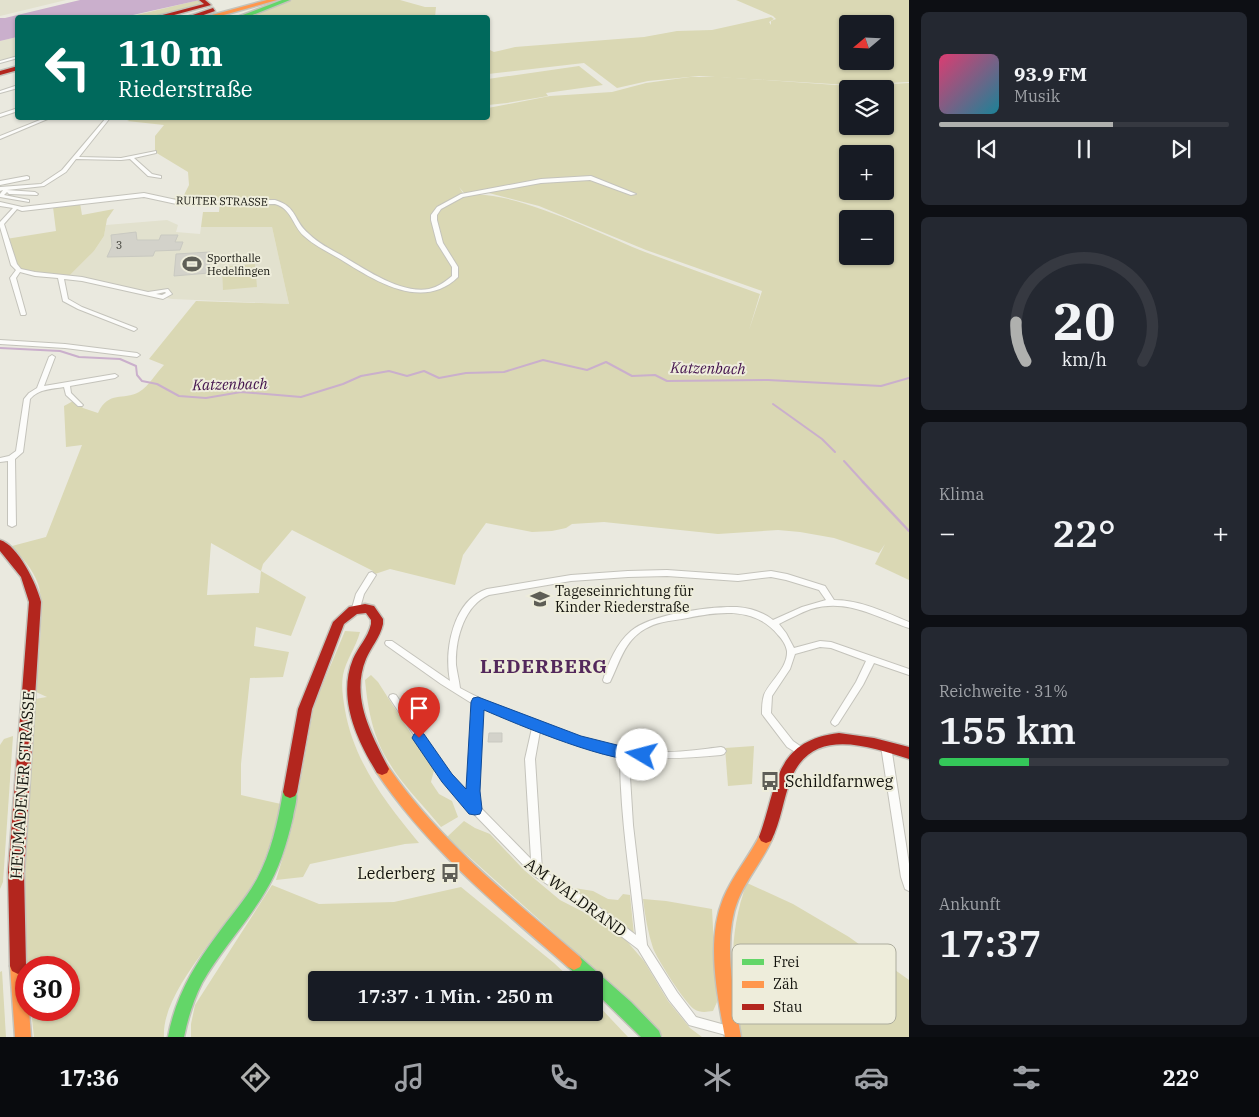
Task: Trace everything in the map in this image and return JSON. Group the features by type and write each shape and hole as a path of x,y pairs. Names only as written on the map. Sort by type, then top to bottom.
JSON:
{"main road":[{"path":"168,15 204,7 208,4 203,0"},
{"path":"191,15 237,0"},
{"path":"198,15 250,0"},
{"path":"208,15 261,0"},
{"path":"216,15 274,0"},
{"path":"246,15 287,0"},
{"path":"0,71 15,67"},
{"name":"HEUMADENER STRASSE","path":"0,544 22,566 29,576 35,602 16,873 16,930 23,1037"},
{"path":"176,1037 176,1024 185,995 237,923 264,880 281,837 302,722 308,701 339,622 346,612 356,608 365,608 372,611 377,617 377,626 357,664 354,691 363,729 386,777 402,800 437,838 622,1005 652,1037"},
{"path":"732,1034 724,988 723,947 727,909 764,843 792,760 800,751 808,746 836,738 886,746 909,753"}],"street":[{"path":"0,62 15,59"},
{"path":"0,92 15,87"},
{"path":"10,89 15,91"},
{"path":"0,116 15,110"},
{"path":"0,138 43,120"},
{"path":"22,208 42,185 64,172 106,120"},
{"path":"76,158 110,160 154,152"},
{"path":"131,157 150,175 159,177"},
{"path":"0,183 27,178"},
{"name":"RUITER STRASSE","path":"0,204 15,209 144,195 181,202 275,202 291,210 302,232 370,276 392,286 418,291 440,287 449,283 455,277 455,267 440,243 434,215 439,208 465,194 541,181 591,178 633,194"},
{"path":"2,191 42,185"},
{"path":"2,191 35,194"},
{"path":"2,191 1,196 27,201"},
{"path":"15,209 1,225 14,265 19,270 35,274 82,279 146,294"},
{"path":"19,270 13,278 24,314"},
{"path":"61,276 65,300 80,308 134,329"},
{"path":"0,342 65,346 137,355"},
{"path":"40,389 52,357"},
{"path":"0,460 12,458 19,452 27,399 31,394 40,389 67,386 115,376"},
{"path":"67,386 68,394 80,405"},
{"path":"12,458 12,525"},
{"path":"456,688 452,672 452,657 456,637 463,616 472,599 479,594 487,592 571,578 628,574 738,578 771,574 822,588 831,602"},
{"path":"356,608 360,594 372,575"},
{"path":"773,623 809,607 831,602 858,604 909,625"},
{"path":"607,680 615,656 624,642 643,626 662,619 713,610 738,610 754,613 773,623 781,631 791,652 787,667 768,697 766,714 790,744 800,751"},
{"path":"389,642 478,702 580,741 625,753 659,756 688,756 721,751"},
{"path":"791,652 820,644 831,644 871,660 909,672"},
{"path":"835,722 860,683 871,660"},
{"name":"AM WALDRAND","path":"394,697 442,771 475,809 536,872 588,905 642,946 673,996 693,1021 732,1034"},
{"path":"475,809 473,791 478,702"},
{"path":"536,872 530,759 537,726"},
{"path":"886,746 906,855 906,877 909,886"},
{"path":"625,753 626,812 638,894 642,946"}],"shaded area":[{"path":"0,0 66,0 0,16"},
{"path":"80,0 200,0 133,15 18,15"},
{"path":"199,0 204,3 199,7 158,15 136,15"},
{"path":"292,0 400,0 425,7 436,7 435,15 250,15"},
{"path":"736,0 909,0 909,82 894,83 894,80 839,80 839,84 699,76 648,81 617,88 584,63 490,74 490,50 494,52 515,47 644,37 677,31 712,30 771,17 774,19 769,22 771,25 771,21 776,19"},
{"path":"15,16 15,37 0,41 0,18"},
{"path":"15,37 15,57 0,61 0,41"},
{"path":"579,66 603,85 546,93 548,96 490,105 490,79"},
{"path":"690,77 721,77 839,85 839,135 894,135 894,84 909,83 909,580 875,564 885,544 879,553 834,538 800,532 778,530 718,534 604,522 572,524 566,528 552,531 532,532 486,523 463,555 455,585 390,569 372,575 373,571 292,530 263,564 261,571 306,597 291,636 256,627 254,646 289,652 283,677 250,678 241,764 241,795 281,804 270,845 258,874 242,900 198,958 173,999 166,1019 164,1037 34,1037 32,1021 80,1021 80,956 26,956 23,885 35,699 47,697 36,692 41,621 38,584 27,564 12,546 46,537 82,445 66,447 64,406 75,400 83,408 98,413 107,401 117,397 133,395 143,389 164,365 149,359 196,301 289,304 272,227 201,227 203,212 219,212 220,201 193,203 169,200 184,195 189,185 188,172 155,152 155,136 164,125 127,121 490,120 490,108 550,96 612,92 646,83","holes":["459,187 465,194 481,191 539,206 646,250 762,291 749,330 760,294 645,252 555,214 505,198 483,195 465,196","211,543 261,571 259,593 207,595"]},
{"path":"80,203 82,215 114,209 107,219 104,236 94,251 68,277 19,270 6,239 56,231 53,207"},
{"path":"167,220 178,225 176,232 200,234 201,227 272,227 289,304 172,299 68,277 94,251 104,236 106,225"},
{"path":"255,264 257,287 223,290 222,267"},
{"path":"345,631 360,632 343,675 343,697 349,729 373,781 383,797 419,843 405,844 310,864 303,877 276,880 292,827 314,705"},
{"path":"371,675 378,682 434,770 431,782 439,794 452,801 458,817 441,827 401,780 379,744 372,724 366,691 365,680"},
{"path":"13,736 3,882 0,889 0,745 4,739"},
{"path":"754,746 752,784 728,786 725,748"},
{"path":"464,821 490,834 524,870 560,900 595,918 625,939 644,961 668,1001 690,1028 702,1037 663,1037 629,1000 603,977 603,971 597,971 447,837"},
{"path":"747,883 793,904 859,944 734,944 741,901"},
{"path":"272,885 319,904 394,902 461,887 562,971 308,971 308,1021 603,1021 603,1011 628,1037 191,1037 191,1024 195,1005"},
{"path":"574,888 593,891 608,899 618,900 623,894 630,895 634,935 574,891"},
{"path":"643,899 712,909 717,1002 713,1011 701,1012 694,1009 665,971 653,948"},
{"path":"2,971 6,1037 0,1037 0,972"},
{"path":"896,971 909,980 909,1037 742,1037 739,1024 896,1024"}],"building":[{"path":"136,232 137,240 159,240 161,235 178,235 175,242 183,242 180,250 155,251 153,256 107,257 112,246 111,235"},
{"name":"Sporthalle Hedelfingen","path":"210,252 209,273 174,276 176,254"},
{"path":"489,733 502,733 502,742 488,742"}],"waterway":[{"name":"Katzenbach","path":"0,348 60,351 79,357 120,359 136,366 137,375 142,381 157,384 179,396 206,398 241,392 301,397 343,384 361,376 389,371 407,376 424,371 439,378 466,373 504,372 543,360 587,370 606,362 632,376 655,375 667,381 768,380 881,386 909,378"},
{"path":"773,404 822,439 835,452"},
{"path":"844,461 864,483"},
{"path":"863,482 909,531"}],"traffic: fast":[{"path":"246,15 287,0"},
{"path":"176,1037 180,1015 198,976 267,875 280,840 290,792"},
{"path":"574,962 625,1008 653,1037"}],"traffic: slow":[{"path":"216,15 274,0"},
{"path":"382,769 401,796 445,848 574,962"},
{"path":"733,1037 724,968 723,949 726,914 734,892 766,837"},
{"path":"22,1021 23,1037"}],"traffic: jam":[{"path":"166,15 208,5 202,0"},
{"path":"197,15 213,10"},
{"path":"0,73 15,69"},
{"path":"0,544 27,577 35,602 16,873 18,956"},
{"path":"290,792 305,709 339,622 353,610 365,608 370,609 377,619 377,624 374,635 360,658 355,672 354,701 362,730 382,769"},
{"path":"766,837 785,775 795,758 808,747 823,740 839,738 874,743 909,753"}],"place":[{"name":"Sporthalle Hedelfingen","path":"192,264"},
{"name":"Tageseinrichtung für Kinder Riederstraße","path":"540,599"},
{"name":"Schildfarnweg","path":"770,781"},
{"name":"Lederberg","path":"450,873"}],"district":[{"name":"LEDERBERG","path":"544,666"}],"route":[{"path":"419,738 447,778 475,809 473,791 478,702 580,741 625,753 642,755"}]}
